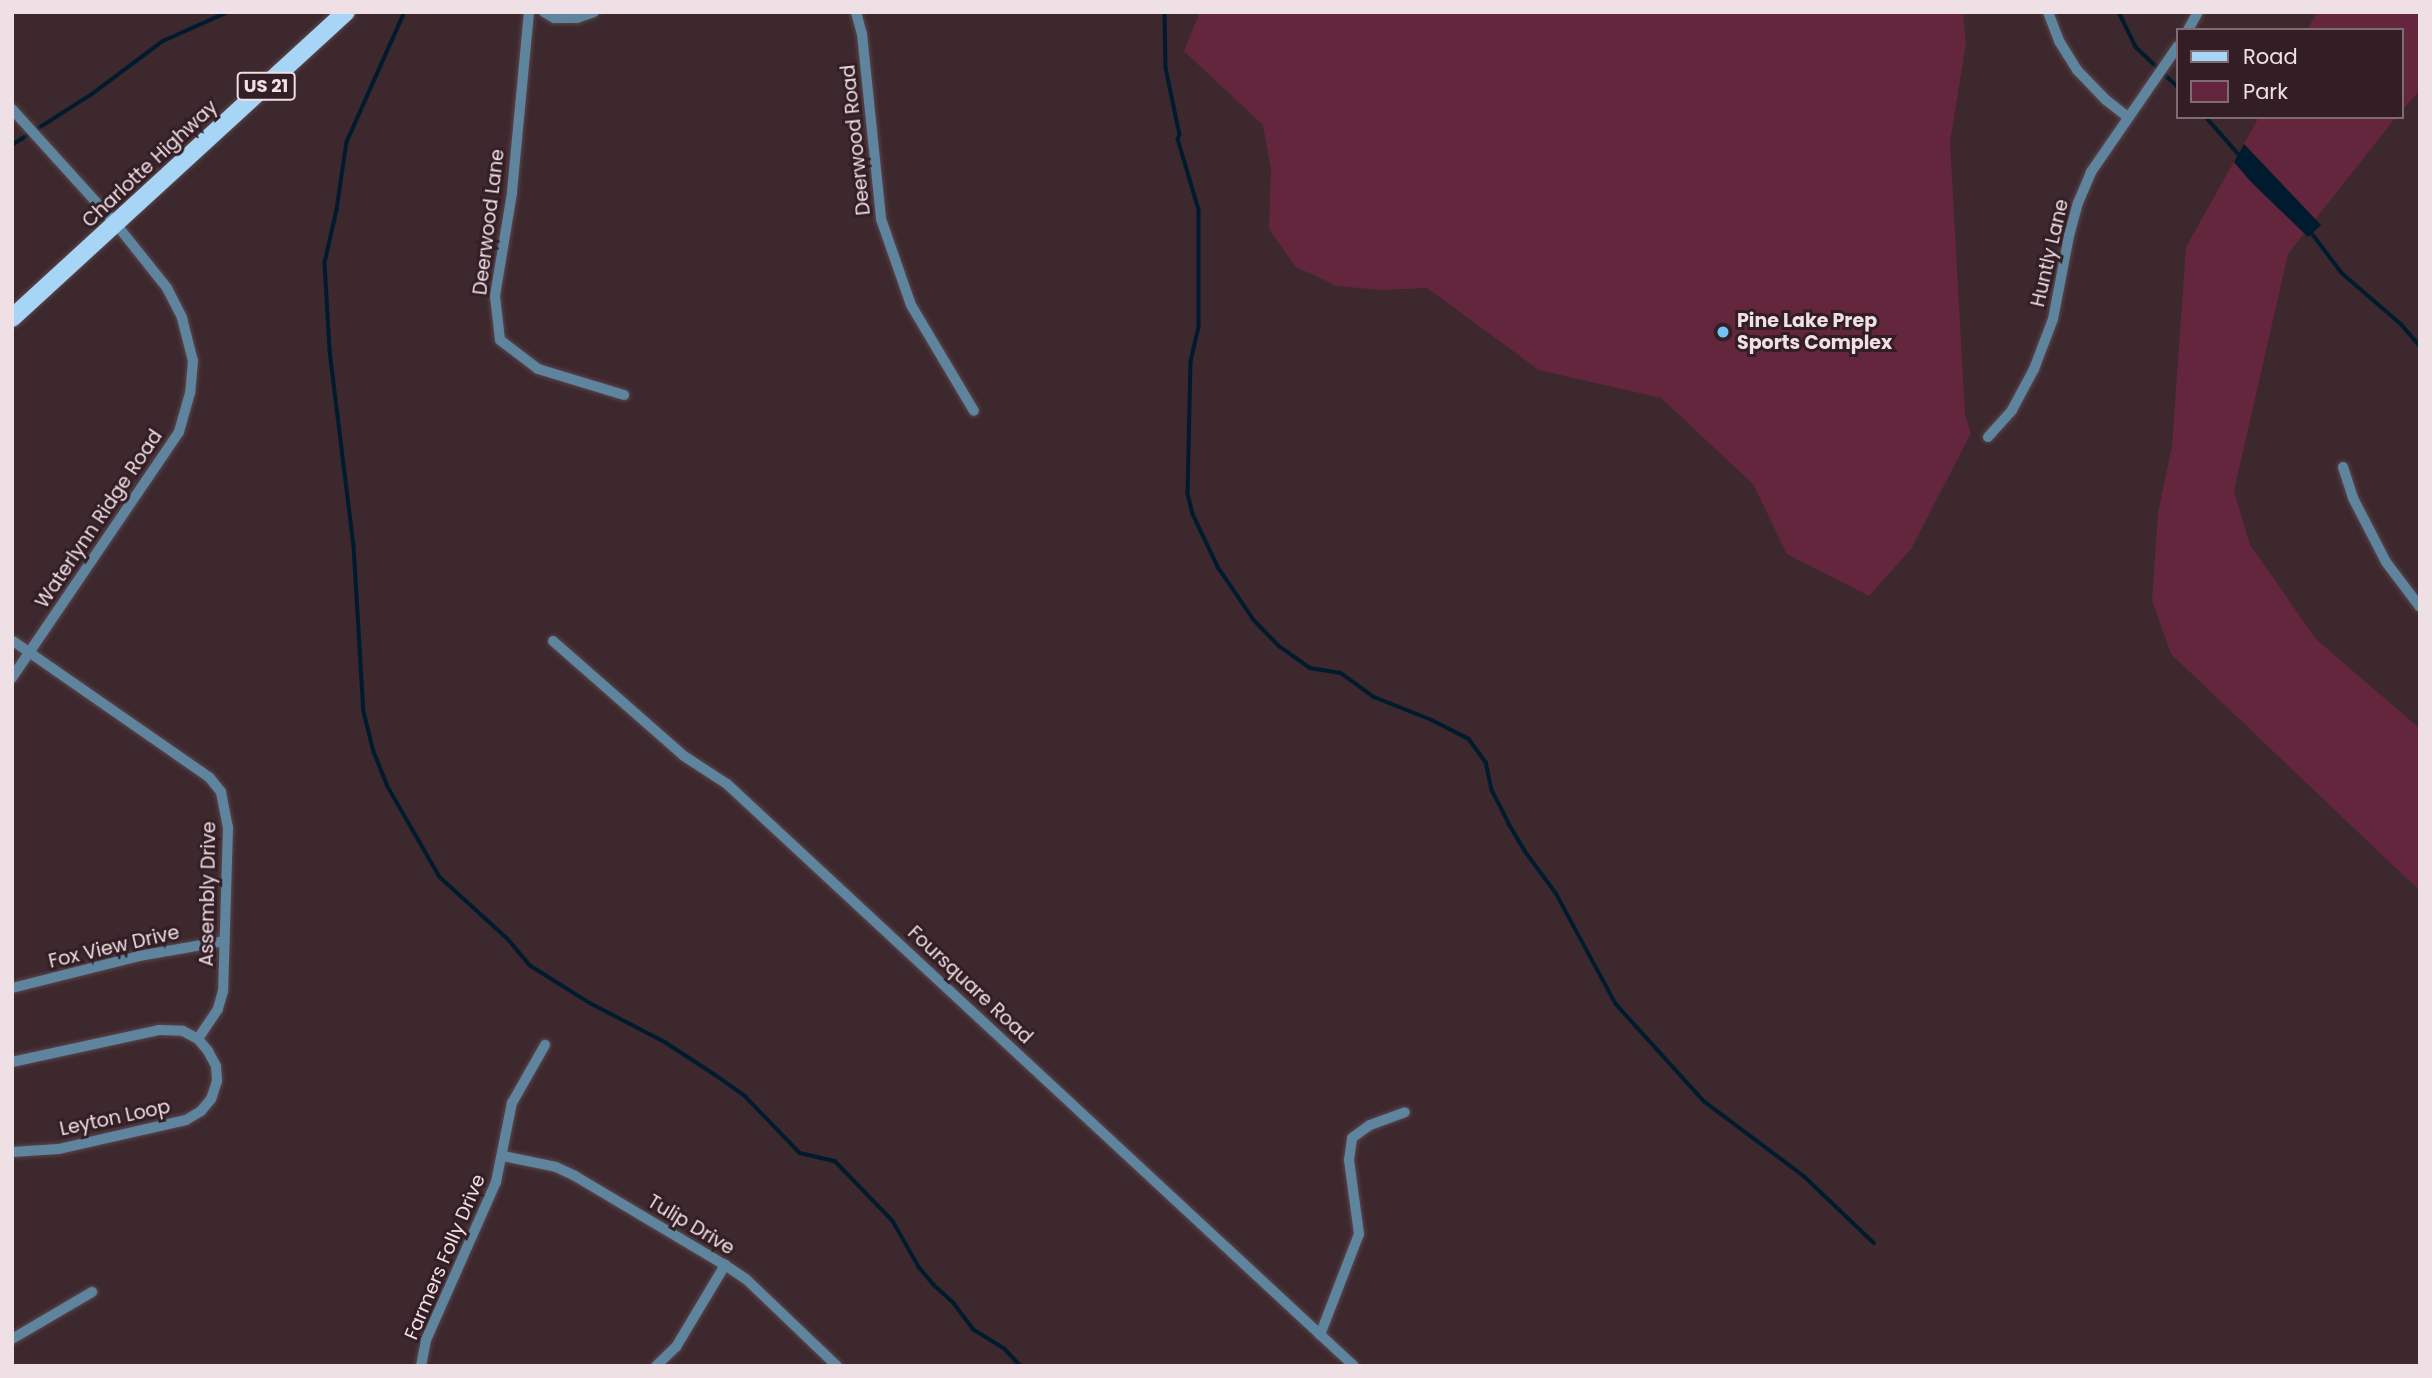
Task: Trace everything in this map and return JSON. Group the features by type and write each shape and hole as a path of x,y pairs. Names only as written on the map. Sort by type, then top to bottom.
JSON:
{"main road":[{"name":"Charlotte Highway","path":"12,318 346,12"}],"street":[{"name":"Deerwood Lane","path":"529,12 512,193 495,296 500,340 538,369 624,395"},
{"path":"544,12 554,18 577,18 594,12"},
{"name":"Deerwood Road","path":"856,12 862,34 881,219 911,305 974,411"},
{"path":"2048,12 2059,41 2077,70 2106,100 2128,117"},
{"path":"2189,28 2198,12"},
{"name":"Huntly Lane","path":"1988,437 2012,410 2034,369 2053,319 2078,203 2091,172 2176,49"},
{"name":"Waterlynn Ridge Road","path":"12,109 116,224 167,288 182,318 193,361 190,393 179,432 12,678"},
{"path":"2343,467 2353,498 2386,562 2420,607"},
{"name":"Assembly Drive","path":"13,641 209,777 221,792 228,827 223,991 218,1009 198,1039"},
{"name":"Foursquare Road","path":"552,641 684,756 727,783 1354,1366"},
{"name":"Fox View Drive","path":"12,988 139,956 225,941"},
{"path":"12,1062 159,1030 183,1031 198,1039"},
{"name":"Leyton Loop","path":"12,1152 83,1143 186,1120 201,1111 211,1099 217,1081 216,1066 198,1039"},
{"name":"Farmers Folly Drive","path":"421,1366 426,1340 496,1182 512,1103 545,1045"},
{"path":"1320,1335 1359,1234 1349,1160 1352,1138 1370,1125 1405,1112"},
{"name":"Tulip Drive","path":"503,1156 555,1167 575,1176 725,1265 746,1279 837,1366"},
{"path":"656,1366 676,1347 725,1265"},
{"path":"12,1339 92,1292"}],"green space":[{"name":"Pine Lake Prep Sports Complex","path":"1200,12 1963,12 1966,43 1950,142 1965,415 1971,433 1911,549 1869,596 1787,554 1753,484 1661,398 1539,370 1427,288 1381,290 1337,286 1296,267 1269,229 1271,169 1263,125 1184,51"},
{"path":"2317,12 2420,12 2420,90 2404,108 2404,28 2308,28"},
{"path":"2258,119 2394,119 2288,254 2234,491 2250,545 2316,639 2420,729 2420,891 2171,654 2152,600 2158,513 2172,446 2186,247"}],"water":[{"path":"2244,144 2321,225 2308,237 2234,162"}],"waterway":[{"path":"12,145 92,94 163,41 228,12"},
{"path":"405,12 347,142 337,210 325,263 330,351 354,546 364,712 374,752 387,785 440,877 508,939 531,966 590,1003 665,1042 714,1074 745,1096 800,1153 835,1161 893,1221 919,1267 953,1302 973,1329 1004,1348 1021,1366"},
{"path":"1165,12 1166,68 1180,135 1178,139 1199,210 1199,327 1191,362 1188,494 1193,514 1218,567 1254,620 1279,646 1310,668 1341,673 1374,697 1432,720 1469,739 1486,762 1492,790 1509,824 1556,893 1616,1004 1705,1102 1804,1176 1874,1243"},
{"path":"2119,12 2136,47 2176,85"},
{"path":"2208,119 2241,157"},
{"path":"2311,232 2342,273 2401,324 2420,346"}],"place":[{"name":"Pine Lake Prep Sports Complex","path":"1723,332"}]}
